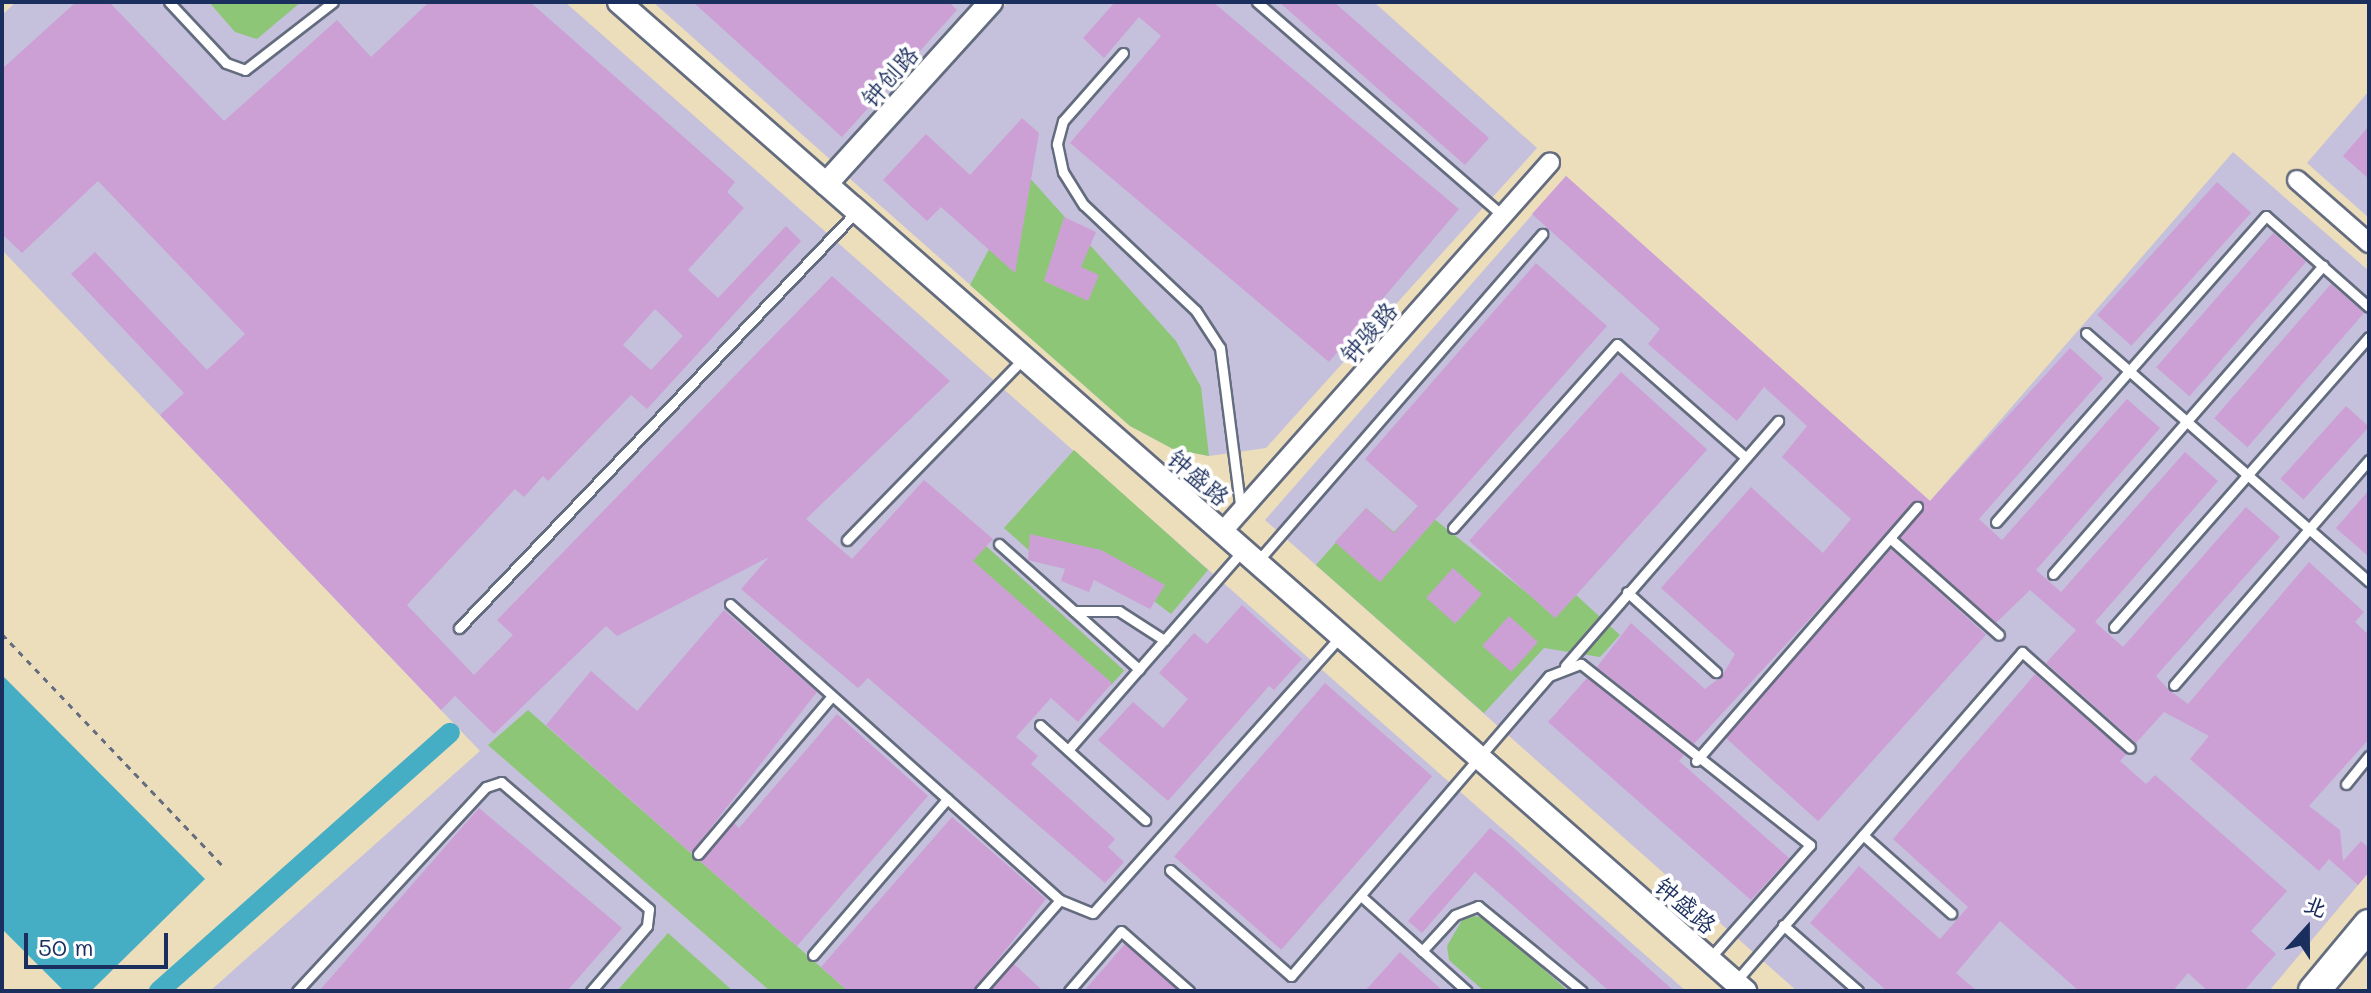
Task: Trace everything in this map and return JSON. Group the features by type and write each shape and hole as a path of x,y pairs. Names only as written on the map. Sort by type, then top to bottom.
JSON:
{"highway":[{"path":"2314,991 2369,925"}],"street":[{"name":"钟盛路","path":"619,2 1740,986"},
{"name":"钟创路","path":"826,184 991,2"},
{"name":"钟骏路","path":"1222,532 1550,163"},
{"path":"2297,180 2369,243"}],"lane":[{"path":"169,2 226,63 245,70 333,2"},
{"path":"1257,2 1503,216"},
{"path":"1123,53 1063,121 1057,144 1063,172 1084,205 1196,311 1220,348 1241,511"},
{"path":"459,628 857,211"},
{"path":"1996,522 2266,216 2369,307"},
{"path":"1068,750 1164,640 1250,556 1542,234"},
{"path":"2053,574 2323,266"},
{"path":"2086,333 2369,582"},
{"path":"2114,627 2369,337"},
{"path":"1453,528 1617,344 1745,457"},
{"path":"847,540 1024,358"},
{"path":"1170,870 1291,976 1778,421"},
{"path":"2174,685 2369,460"},
{"path":"1696,761 1917,507"},
{"path":"1891,539 1999,635"},
{"path":"999,544 1139,669"},
{"path":"1627,592 1716,672"},
{"path":"730,604 1060,900 1081,912 1101,910 1341,636"},
{"path":"1074,611 1119,611 1164,640"},
{"path":"1740,986 1783,925 2022,652 2130,748"},
{"path":"1565,666 1595,670 1696,761 1726,772 1810,845 1709,959"},
{"path":"698,854 832,696"},
{"path":"1040,725 1145,820"},
{"path":"2346,784 2369,756"},
{"path":"297,991 486,787 501,782 649,909 647,926 591,991"},
{"path":"813,955 947,799"},
{"path":"1863,835 1951,913"},
{"path":"1361,896 1467,991"},
{"path":"980,991 1060,900"},
{"path":"1422,951 1455,915 1478,906 1582,991"},
{"path":"1783,925 1858,991"},
{"path":"1069,991 1121,931 1189,991"}],"path":[{"path":"2,634 222,865"}],"shaded area":[{"path":"16,2 565,2 1686,991 210,991 480,751 2,250 2,15"},
{"path":"653,2 977,2 833,162"},
{"path":"1008,2 1374,2 1537,148 1266,448 1209,456 1173,449 1130,426 848,177"},
{"path":"2369,91 2369,218 2307,163"},
{"path":"2233,152 2369,271 2369,872 2269,991 1797,991 1265,520 1566,176 1930,501"}],"green space":[{"path":"209,2 301,2 257,39 235,32"},
{"path":"1028,176 1176,341 1201,387 1209,456 1173,449 1130,426 970,285"},
{"path":"1074,450 1208,570 1171,614 1137,588 1033,554 1004,528"},
{"path":"1418,506 1556,616 1576,595 1620,635 1600,657 1544,648 1484,713 1316,565 1366,508 1394,532"},
{"path":"986,546 1124,670 1111,685 973,561"},
{"path":"528,710 848,991 770,991 488,745"},
{"path":"1474,916 1486,918 1568,991 1484,991 1449,960 1447,946 1462,920"},
{"path":"668,933 733,991 617,991"}],"water":[{"path":"2,675 205,879 91,991 64,991 2,929"}],"building":[{"path":"76,2 109,2 224,121 337,20 371,57 429,2 530,2 735,182 727,192 744,208 688,270 718,298 786,226 801,241 647,409 631,395 548,481 543,476 524,497 515,489 407,605 474,675 513,635 497,620 832,276 950,381 806,519 852,559 924,480 993,539 973,561 1112,683 1078,722 1051,698 1016,737 1038,756 1031,764 1115,839 1108,847 1124,862 1105,883 868,678 858,688 741,589 769,557 617,636 606,626 494,734 455,696 441,710 160,415 184,393 71,274 95,252 207,370 245,334 98,181 22,253 2,234 2,69","holes":["655,309 683,336 651,370 623,345"]},
{"path":"693,2 949,2 957,10 842,137"},
{"path":"1115,2 1213,2 1459,209 1329,362 1070,143 1161,36 1139,17 1104,58 1083,38"},
{"path":"1279,2 1334,2 1489,138 1465,165"},
{"path":"1022,118 1039,133 1015,273 941,207 927,221 883,180 926,134 970,175"},
{"path":"2369,126 2369,179 2343,156"},
{"path":"1566,176 1930,501 2070,348 2103,378 1979,519 2002,540 2127,399 2160,428 2036,570 2061,592 2185,452 2218,481 2095,622 2123,647 2246,507 2280,537 2156,676 2169,690 2188,704 2309,562 2364,612 2355,622 2369,635 2369,739 2309,806 2340,830 2343,861 2361,841 2369,848 2369,872 2358,885 2329,859 2319,871 2190,759 2209,736 2164,712 2136,743 2046,663 2076,630 2030,590 1996,623 1900,537 1923,511 1919,500 1694,744 1597,667 1631,623 1705,689 1722,676 1735,654 1661,588 1751,487 1823,553 1851,519 1782,457 1807,426 1764,387 1737,421 1648,344 1660,329 1532,214"},
{"path":"2217,182 2251,213 2131,346 2097,315"},
{"path":"1064,217 1096,232 1081,267 1099,275 1088,301 1044,281"},
{"path":"2273,233 2306,262 2189,396 2156,367"},
{"path":"1536,263 1607,326 1380,582 1335,542 1366,508 1394,533 1418,506 1365,459"},
{"path":"2331,284 2364,313 2247,447 2214,418"},
{"path":"1621,372 1707,450 1555,618 1469,541"},
{"path":"2346,406 2369,427 2303,500 2280,479"},
{"path":"2369,490 2369,557 2336,528"},
{"path":"1030,534 1101,550 1165,585 1150,609 1094,580 1089,592 1061,581 1065,569 1028,560"},
{"path":"1891,549 1986,635 1818,821 1723,736"},
{"path":"1453,568 1482,594 1455,624 1426,598"},
{"path":"1242,605 1302,659 1274,690 1269,686 1168,801 1098,740 1133,702 1163,728 1188,699 1159,673 1194,633 1207,644"},
{"path":"724,610 817,692 691,853 546,725 591,671 637,711"},
{"path":"1509,616 1538,642 1511,672 1482,646"},
{"path":"2035,674 2126,754 2120,761 2146,784 2155,775 2287,891 2251,931 2276,954 2244,991 2208,991 2188,973 2173,991 2079,991 2000,921 1956,973 1977,991 1887,991 1810,923 1859,866 1940,939 1968,907 1893,839"},
{"path":"1587,678 1684,755 1679,761 1789,858 1751,900 1548,722"},
{"path":"1325,683 1432,776 1281,950 1174,857"},
{"path":"837,714 928,796 797,946 700,861 734,823 739,828"},
{"path":"479,808 622,928 567,991 319,991"},
{"path":"952,817 1046,899 973,991 848,991 821,967"},
{"path":"1490,828 1674,991 1609,991 1475,872 1422,933 1408,921"},
{"path":"1125,944 1178,991 1084,991"},
{"path":"1400,952 1443,991 1365,991"},
{"path":"1014,964 1043,991 990,991"}],"waterway":[{"path":"159,991 450,733"}]}
